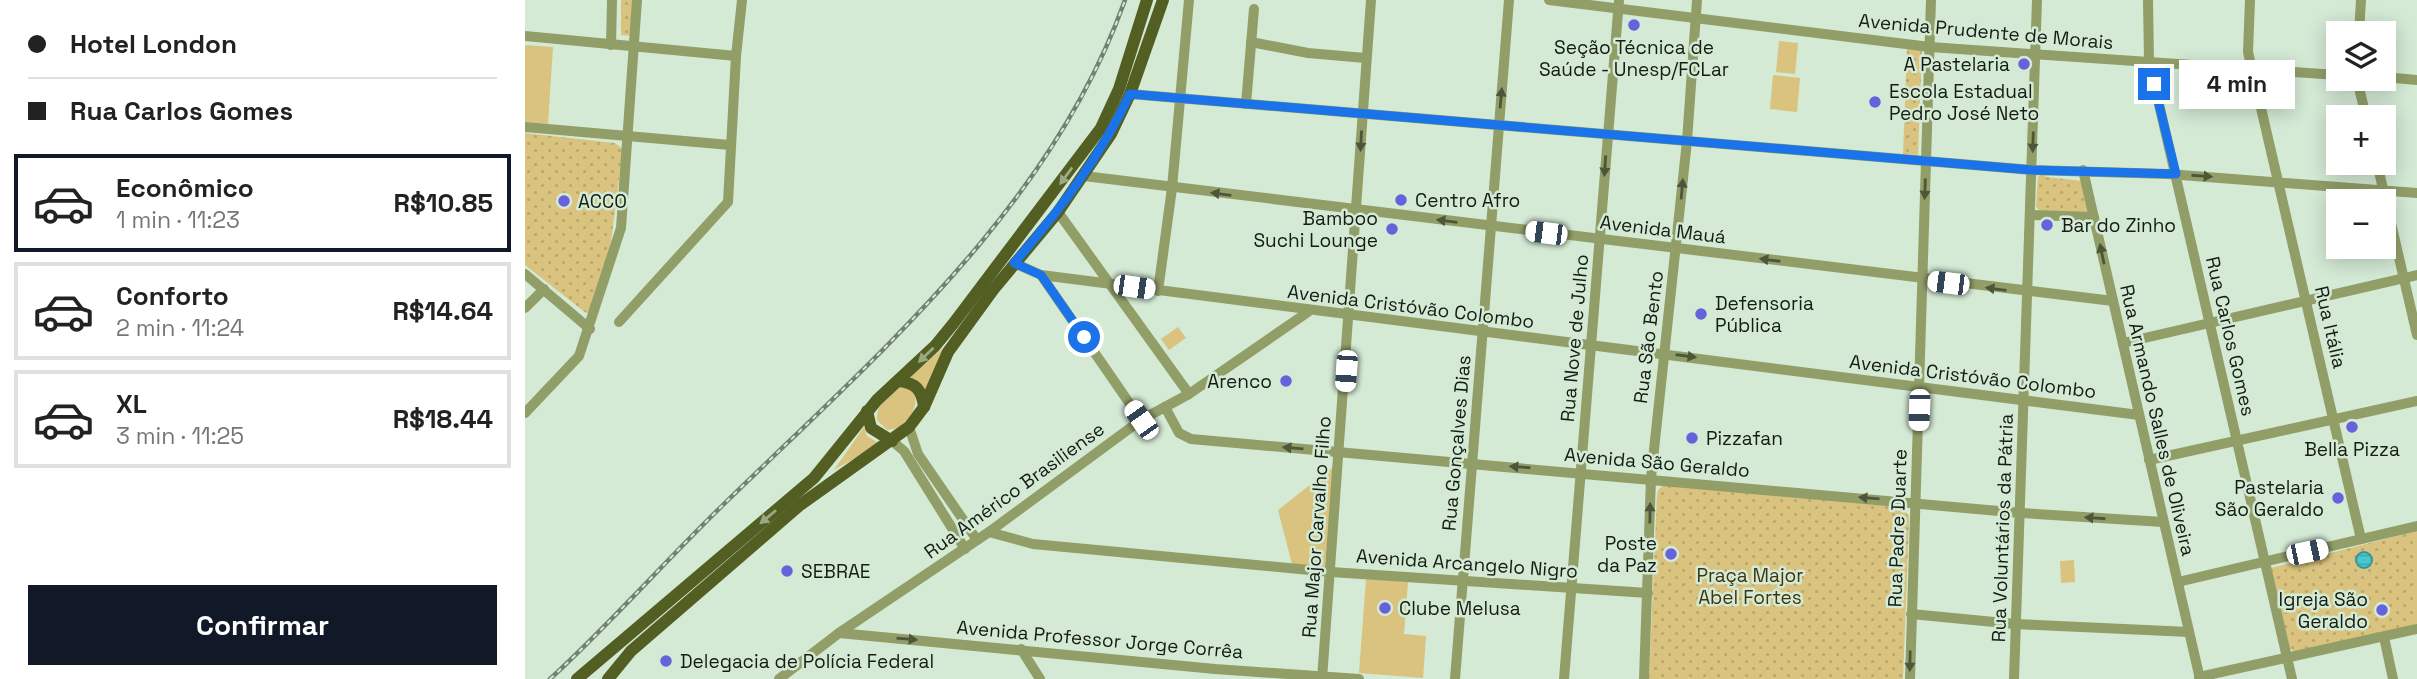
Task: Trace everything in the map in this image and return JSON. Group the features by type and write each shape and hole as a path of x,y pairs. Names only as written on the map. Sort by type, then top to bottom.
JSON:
{"main road":[{"path":"577,679 814,478 867,411 953,324 1101,128 1119,89 1147,0"},
{"path":"608,679 631,651 800,505 909,427 925,407 948,352 1014,263 1058,212 1111,134 1130,94 1163,0"},
{"path":"899,381 911,383 917,388 923,395 925,407"},
{"path":"867,411 871,428 892,441"}],"street":[{"path":"611,45 612,0"},
{"path":"525,413 579,356 621,228 637,0"},
{"path":"619,322 728,202 736,56 742,0"},
{"path":"1158,291 1182,99 1189,0"},
{"name":"Rua Major Carvalho Filho","path":"1322,677 1358,211 1365,58 1371,0"},
{"name":"Rua Gonçalves Dias","path":"1455,679 1509,0"},
{"name":"Avenida Prudente de Morais","path":"1549,0 1618,4 1695,17 1930,47 2326,74"},
{"name":"Rua São Bento","path":"1644,679 1651,478 1687,141 1697,0"},
{"name":"Rua Padre Duarte","path":"1910,679 1931,0"},
{"name":"Rua Voluntários da Pátria","path":"2014,679 2037,0"},
{"name":"Rua Carlos Gomes","path":"2148,0 2149,61 2292,679"},
{"name":"Rua Itália","path":"2250,0 2248,52 2251,69 2361,539"},
{"path":"2360,21 2361,0"},
{"name":"Rua Nove de Julho","path":"1564,679 1618,4"},
{"path":"1246,104 1254,9"},
{"path":"525,36 736,56"},
{"path":"1251,42 1308,53 1365,58"},
{"path":"2396,79 2417,80"},
{"path":"1130,94 2032,170 2176,174 2371,189"},
{"path":"525,127 730,145"},
{"name":"Rua Armando Salles de Oliveira","path":"2083,170 2199,678"},
{"name":"Avenida Mauá","path":"1084,176 2028,293 2113,300"},
{"path":"2396,191 2417,193"},
{"path":"1058,212 1189,394"},
{"path":"2030,215 2094,217"},
{"path":"2396,244 2417,335"},
{"name":"Avenida Cristóvão Colombo","path":"1014,263 1041,275 1308,312 1663,353 2139,415"},
{"path":"525,274 590,329"},
{"path":"1041,275 1141,420"},
{"path":"2123,343 2417,275"},
{"path":"525,308 544,289"},
{"name":"Rua Américo Brasiliense","path":"779,679 839,634 989,532 1141,420 1189,394 1308,312"},
{"path":"2149,460 2417,401"},
{"name":"Avenida São Geraldo","path":"1165,407 1179,433 1191,439 2021,513 2163,522"},
{"path":"909,427 918,454 965,549"},
{"path":"892,441 904,451 977,540"},
{"path":"1005,520 1016,535 1033,544"},
{"path":"2178,582 2417,526"},
{"name":"Avenida Arcangelo Nigro","path":"989,532 1033,544 1331,572 1648,593"},
{"path":"1911,614 2015,624 2189,632"},
{"path":"2199,678 2417,629"},
{"name":"Avenida Professor Jorge Corrêa","path":"839,634 1021,649 1214,674 1359,679"},
{"path":"2384,637 2393,679"},
{"path":"1021,649 1040,679"}],"green space":[{"path":"621,0 632,0 632,36 621,35"},
{"path":"1779,41 1798,43 1795,74 1776,72"},
{"path":"525,45 553,47 548,124 525,122"},
{"path":"1907,48 1922,50 1918,155 1903,154"},
{"path":"1773,75 1800,78 1797,112 1770,109"},
{"path":"525,133 615,143 623,149 610,249 592,312 586,313 525,265"},
{"path":"2043,172 2046,177 2083,181 2089,211 2086,214 2040,211 2036,207 2038,177"},
{"path":"1178,327 1186,338 1169,350 1161,339"},
{"path":"947,345 926,389 910,376"},
{"path":"903,386 914,391 915,406 900,428 887,430 877,420 879,409 888,395"},
{"path":"864,427 867,436 880,444 834,470"},
{"path":"1333,467 1325,566 1292,564 1278,510"},
{"name":"Praça Major Abel Fortes","path":"1664,485 1901,507 1909,516 1903,679 1649,679 1657,496 1658,490"},
{"path":"2417,531 2417,624 2297,653 2290,649 2271,568"},
{"path":"2074,560 2075,582 2061,583 2060,561"},
{"name":"Clube Melusa","path":"1366,579 1408,582 1404,634 1426,636 1423,678 1359,673"}],"water":[{"path":"2361,552 2367,552 2372,560 2370,566 2361,568 2356,563 2356,557"}],"railway":[{"path":"550,679 900,332 955,273 1007,210 1053,145 1093,75 1125,0"}],"place":[{"name":"Seção Técnica de Saúde - Unesp/FCLar","path":"1634,25"},
{"name":"A Pastelaria","path":"2024,64"},
{"name":"Escola Estadual Pedro José Neto","path":"1875,102"},
{"name":"Centro Afro","path":"1401,200"},
{"name":"ACCO","path":"564,201"},
{"name":"Bar do Zinho","path":"2047,225"},
{"name":"Bamboo Suchi Lounge","path":"1392,229"},
{"name":"Defensoria Pública","path":"1701,314"},
{"name":"Arenco","path":"1286,381"},
{"name":"Bella Pizza","path":"2352,427"},
{"name":"Pizzafan","path":"1692,438"},
{"name":"Pastelaria São Geraldo","path":"2338,498"},
{"name":"Poste da Paz","path":"1671,554"},
{"name":"SEBRAE","path":"787,571"},
{"name":"Clube Melusa","path":"1385,608"},
{"name":"Igreja São Geraldo","path":"2382,610"},
{"name":"Delegacia de Polícia Federal","path":"666,661"}],"route":[{"path":"1084,337 1041,275 1014,263 1058,212 1084,176 1111,134 1130,94 2032,170 2176,174 2154,84"}]}
